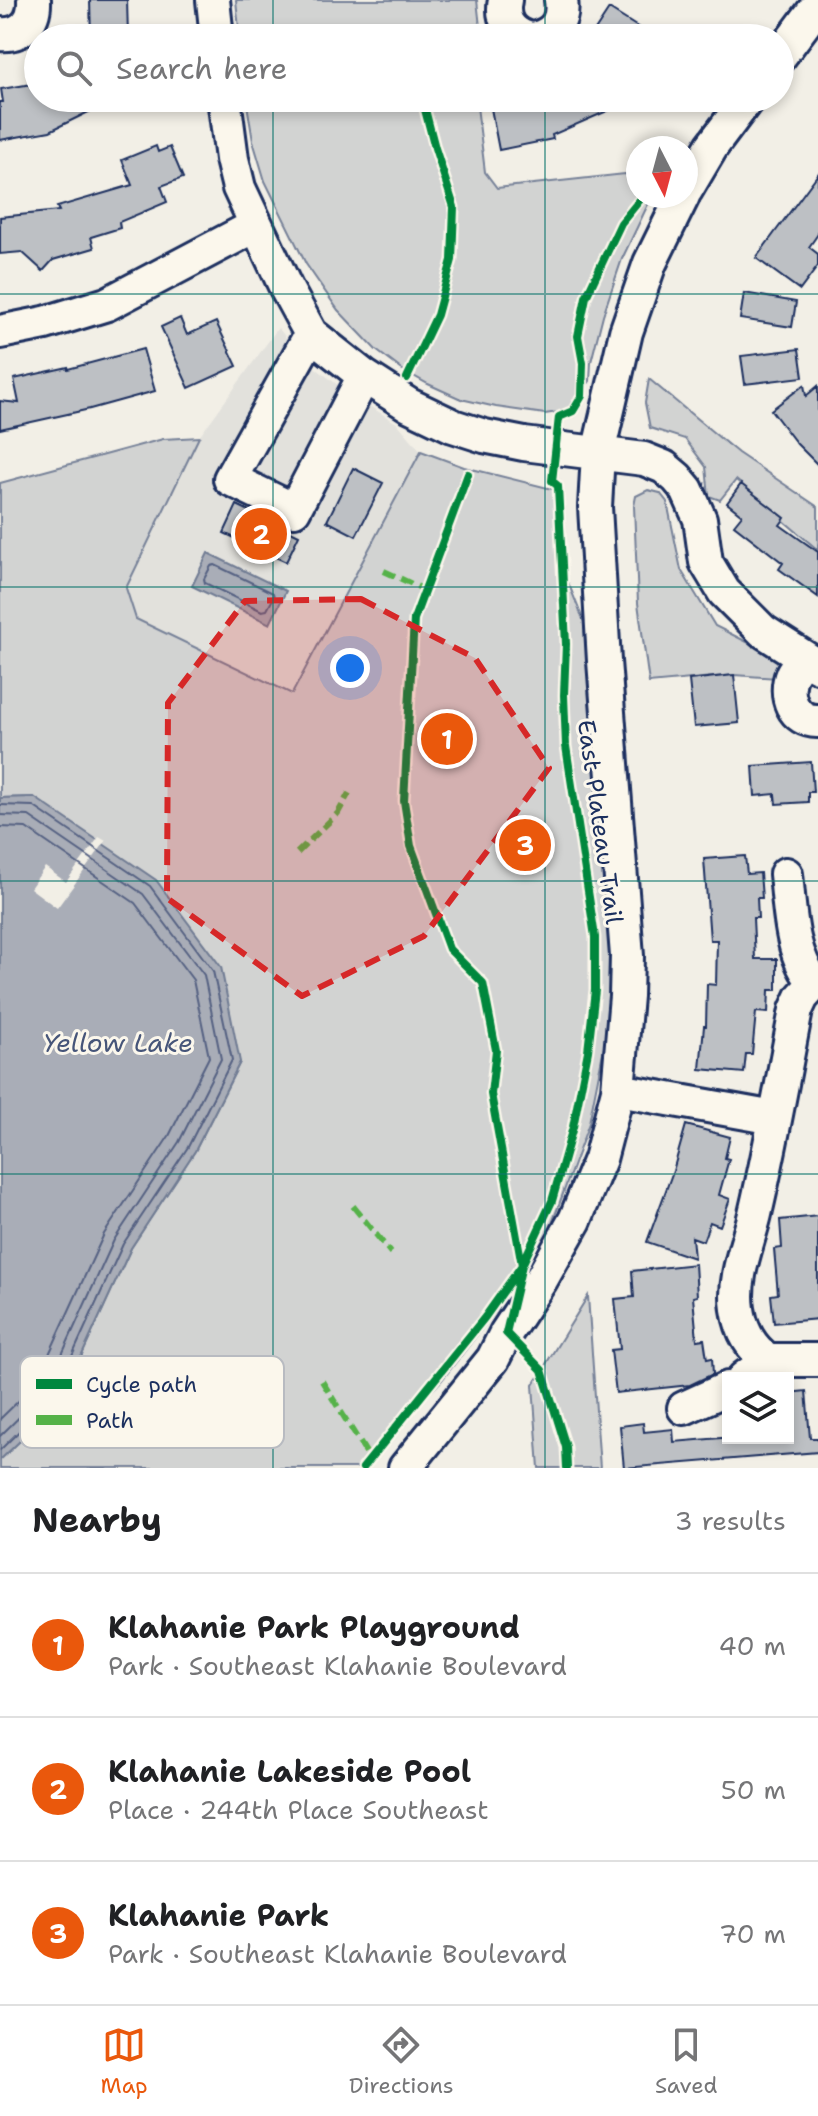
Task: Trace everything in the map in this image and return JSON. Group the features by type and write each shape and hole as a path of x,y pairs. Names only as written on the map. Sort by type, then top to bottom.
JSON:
{"street":[{"path":"28,24 34,11 34,0"},
{"path":"213,0 216,24"},
{"path":"505,0 503,11 508,24"},
{"path":"558,24 563,10 561,0"},
{"path":"794,37 818,5"},
{"path":"0,34 17,32 24,28"},
{"path":"226,112 239,188 255,226 311,334 364,376 409,405 453,426 484,436 644,459 664,467 677,478 695,504 706,562 724,592 763,631 811,662 792,674 788,694 793,710 809,722 818,721"},
{"path":"698,170 738,112"},
{"path":"405,1468 493,1359 575,1220 600,1159 618,1090 627,956 595,507 598,453 626,332 650,263 677,208"},
{"path":"0,332 45,323 107,304 255,226"},
{"path":"311,334 230,479 294,510 364,376"},
{"path":"786,874 790,912 801,962 817,982 802,997 796,1010 756,1212 737,1286 738,1310 744,1332 755,1350 756,1369 818,1360"},
{"path":"618,1090 775,1118"},
{"path":"684,1408 722,1391"}],"highlighted area":[{"path":"361,599 475,658 549,768 424,936 302,996 167,898 168,703 245,601"}],"shaded area":[{"path":"236,0 477,0 480,24 239,24"},
{"path":"248,112 478,112 485,172 497,188 625,174 626,208 646,208 622,259 603,315 591,362 590,381 570,410 545,414 461,399 401,369 376,350 338,310 306,264 265,181"},
{"path":"278,328 304,359 347,392 398,424 421,451 292,695 136,619 126,588 199,437"},
{"path":"649,379 738,453 818,507 818,550 736,480 720,500 709,496 706,467 685,439 650,428 645,403"},
{"path":"199,437 126,588 136,619 292,694 421,451 464,467 556,490 558,557 584,622 611,940 609,1022 589,1123 550,1229 527,1272 442,1380 361,1468 0,1468 0,1460 20,1441 20,1448 284,1448 284,1356 82,1356 131,1248 195,1151 240,1062 34,797 0,798 0,483 163,439"},
{"path":"648,490 660,493 667,502 681,570 715,626 781,654 777,678 734,675 649,683 638,603 634,506 636,496"},
{"path":"588,1296 600,1468 539,1468 533,1385"}],"water":[{"path":"208,553 286,591 270,624 192,586"},
{"name":"Yellow Lake","path":"34,797 156,880 221,967 240,1062 195,1151 131,1248 82,1356 20,1356 20,1441 0,1460 0,798"}],"pier":[{"path":"99,837 106,841 57,908 30,888 45,867 66,882"}],"building":[{"path":"90,0 127,0 128,24 91,24"},
{"path":"609,9 633,24 599,24"},
{"path":"24,85 24,112 89,112 50,131 0,140 1,89"},
{"path":"492,112 605,112 552,135 553,139 499,150"},
{"path":"156,146 158,152 170,147 183,178 161,186 167,202 119,222 120,228 91,237 94,248 53,260 43,271 22,252 0,254 0,217 59,211 57,207 132,185 122,160"},
{"path":"818,174 818,234 809,247 818,254 818,266 800,290 756,258"},
{"path":"744,293 796,302 792,327 740,319"},
{"path":"180,318 187,335 216,322 237,366 189,388 161,327"},
{"path":"143,349 155,391 0,429 0,401 19,403 14,379 68,369"},
{"path":"799,349 803,377 745,384 741,356"},
{"path":"804,385 806,396 818,386 818,465 771,410"},
{"path":"353,468 383,483 356,536 327,521"},
{"path":"741,484 785,518 780,525 818,552 818,597 779,569 783,563 734,525 742,515 727,503"},
{"path":"237,505 299,535 286,562 224,533"},
{"path":"734,675 739,723 694,727 689,680"},
{"path":"811,762 813,792 808,792 808,802 776,804 775,794 755,796 753,766"},
{"path":"745,856 747,874 760,873 762,898 757,898 758,918 753,918 755,959 777,959 777,990 769,990 768,1013 756,1012 752,1054 746,1054 744,1073 700,1069 706,1026 707,984 716,985 717,940 710,940 704,859"},
{"path":"686,1125 730,1137 725,1158 729,1159 719,1195 730,1199 720,1226 710,1222 703,1241 692,1237 694,1258 647,1242"},
{"path":"818,1216 818,1319 774,1323 771,1295 778,1294 774,1249 782,1248 780,1220"},
{"path":"695,1264 697,1296 693,1297 697,1340 704,1339 707,1359 712,1358 713,1374 690,1385 616,1393 611,1350 620,1349 615,1299 634,1297 632,1271"},
{"path":"806,1391 810,1438 818,1438 818,1452 624,1468 620,1426 643,1423 644,1432 673,1429 674,1442 722,1438 722,1444 794,1444 794,1392"}],"marked path":[{"path":"384,571 425,590"},
{"path":"297,853 338,813 349,793"},
{"path":"353,1206 391,1253"},
{"path":"322,1381 370,1459"}],"cycle path":[{"path":"407,378 437,315 452,260 454,207 426,112"},
{"name":"East Plateau Trail","path":"363,1468 485,1317 522,1265 552,1201 573,1127 588,1051 595,990 595,937 566,746 566,644 558,486 552,481 559,417 573,411 582,396 583,363 578,336 586,297 621,223 633,208"},
{"path":"468,474 414,619 404,801 411,846 449,949 483,983 496,1050 491,1094 522,1265 506,1333 542,1370 566,1447 567,1468"}],"place":[{"name":"Klahanie Lakeside Pool","path":"261,534"},
{"name":"Klahanie Park Playground","path":"447,739"},
{"name":"Klahanie Park","path":"525,845"}]}
